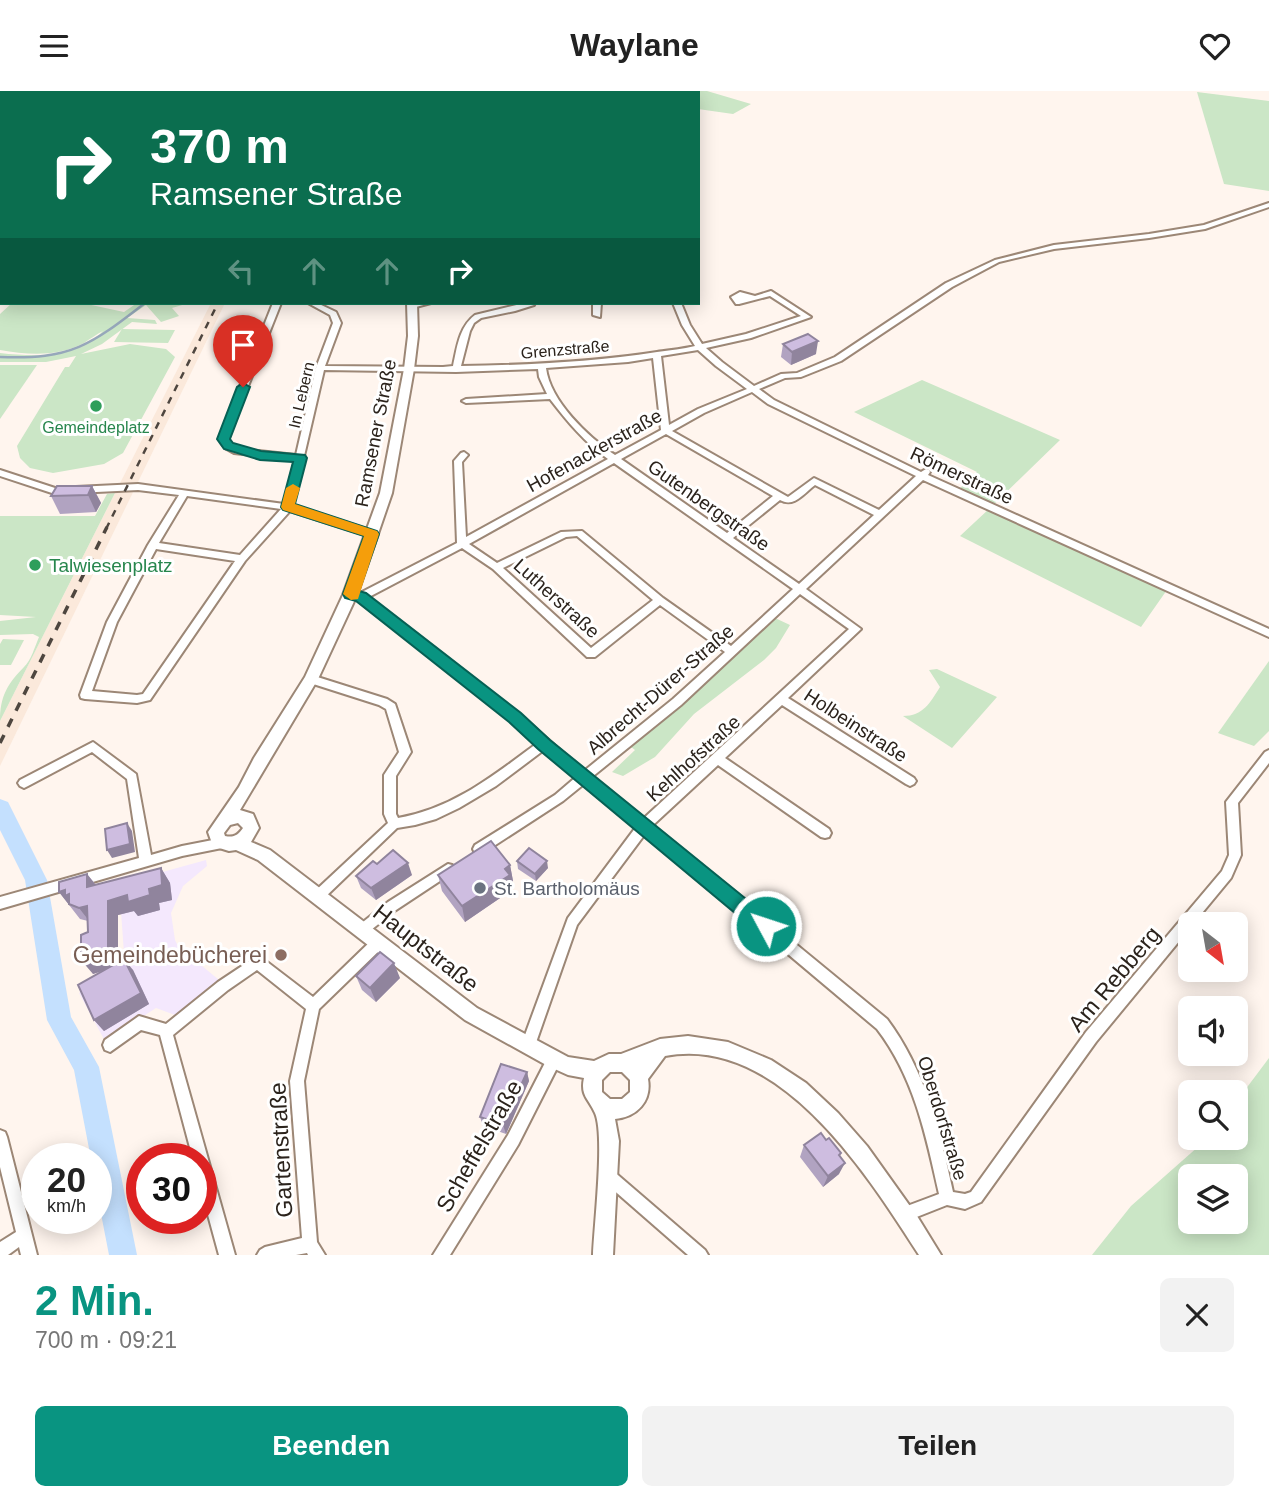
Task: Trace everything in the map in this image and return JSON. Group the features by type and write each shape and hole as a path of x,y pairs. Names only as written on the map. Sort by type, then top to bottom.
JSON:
{"main road":[{"name":"Ramsener Straße","path":"233,832 259,762 311,679 356,596 386,493 409,369 413,336 412,305"},
{"name":"Hauptstraße","path":"233,832 471,1014 595,1080"},
{"path":"660,1048 638,1077 638,1094 631,1104 612,1108 594,1097 595,1080 611,1063 621,1063 660,1048 690,1045 732,1053 787,1082 828,1117 876,1174 931,1255"},
{"path":"621,1063 631,1068 638,1077"},
{"path":"603,1255 612,1108"}],"street":[{"name":"Hofenackerstraße","path":"356,596 462,544 665,430 784,376 806,373 838,359 949,285 997,261 1054,247 1197,228 1269,205"},
{"name":"Grenzstraße","path":"320,368 456,370 542,367 701,347 807,317 771,293 755,298"},
{"path":"277,305 223,439 237,451 301,458"},
{"name":"In Lebern","path":"288,507 320,368 337,323 333,314 316,305"},
{"path":"456,370 462,335 471,320 522,305"},
{"path":"597,305 597,315"},
{"name":"Römerstraße","path":"678,305 686,325 701,347 751,390 824,430 1269,633"},
{"path":"657,354 665,430 789,501 814,481 881,515"},
{"name":"Gutenbergstraße","path":"542,367 542,375 563,411 587,437 613,459 856,629"},
{"path":"467,401 554,396"},
{"path":"462,544 458,461 464,456"},
{"path":"0,473 55,491 125,487 288,507 372,534"},
{"name":"Albrecht-Dürer-Straße","path":"362,930 392,906 587,777 677,702 924,474"},
{"path":"185,493 153,545 112,622 85,695 137,699 146,697 242,559 288,507"},
{"path":"727,538 779,496"},
{"path":"496,567 564,534 579,533 660,600 731,651"},
{"name":"Lutherstraße","path":"462,544 496,567 591,654 660,600"},
{"path":"153,545 242,559"},
{"name":"Oberdorfstraße","path":"356,596 515,717 544,744 868,1011 893,1036 921,1101 947,1198 904,1214"},
{"name":"Kehlhofstraße","path":"528,1046 572,922 644,826 856,629"},
{"path":"311,679 383,702 394,710 405,752 390,775 390,814 394,824"},
{"name":"Holbeinstraße","path":"783,699 910,781"},
{"path":"318,896 394,824 410,823 461,803 544,744"},
{"path":"24,783 93,746 132,777 146,862"},
{"name":"Am Rebberg","path":"947,1198 965,1202 976,1197 1091,1038 1220,885 1235,855 1232,802 1269,755"},
{"path":"718,759 825,833"},
{"path":"0,904 182,851 233,832"},
{"path":"196,1143 166,1033 257,962 313,1006 379,943"},
{"name":"Gartenstraße","path":"313,1006 297,1081 313,1249"},
{"path":"110,1045 139,1023 168,1031"},
{"name":"Scheffelstraße","path":"440,1255 561,1063"},
{"path":"0,1137 29,1255"},
{"path":"606,1174 700,1255"},
{"path":"217,1218 227,1255"},
{"path":"0,1251 24,1235"},
{"path":"265,1255 313,1249"}],"shaded area":[{"path":"210,305 224,305 0,766 0,721"},
{"path":"206,860 207,866 183,886 171,913 178,946 219,980 175,1015 156,1008 105,1041 79,993 125,967 119,884"}],"green space":[{"path":"700,91 751,104 733,114 700,109"},
{"path":"1197,92 1269,101 1269,191 1224,184"},
{"path":"10,305 91,305 124,312 134,305 146,305 127,318 155,320 157,324 132,322 102,344 81,354 130,344 166,349 175,357 123,453 104,464 53,473 30,468 20,458 17,446 65,367 69,367 76,356 46,362 0,362 0,353 27,355 55,354 81,347 103,331 64,351 32,354 0,350 0,314"},
{"path":"146,305 182,305 172,308 179,316 161,322"},
{"path":"122,329 175,330 168,343 114,342"},
{"path":"0,365 37,365 0,419"},
{"path":"922,380 1060,440 991,507 1169,587 1141,627 960,536 990,508 956,492 977,472 854,412"},
{"name":"Talwiesenplatz","path":"115,493 0,721 1,705 6,691 29,661 39,637 33,634 0,635 0,621 36,617 0,615 0,516 95,516 107,494"},
{"path":"775,618 790,625 776,648 764,660 694,714 655,757 623,776 612,772 635,750 631,747"},
{"path":"3,639 24,640 11,665 0,665 0,644"},
{"path":"1269,661 1269,731 1254,746 1218,733"},
{"path":"937,669 997,697 952,748 903,716 921,711 933,698 940,687 929,670"},
{"path":"1269,1058 1269,1255 1092,1255 1131,1206 1178,1164 1178,1234 1248,1234 1248,1164 1179,1164 1194,1150 1248,1150 1248,1086"}],"building":[{"path":"808,334 818,341 792,352 783,344"},
{"path":"57,486 92,486 88,495 51,496"},
{"path":"127,823 130,844 107,850 105,829"},
{"path":"491,841 510,865 505,869 510,875 462,906 438,875"},
{"path":"529,848 547,861 535,874 517,861"},
{"path":"393,850 408,863 371,888 356,876 373,861 377,864"},
{"path":"161,868 162,885 149,889 150,895 128,902 127,895 108,901 108,952 81,960 81,935 88,932 87,906 79,908 69,904 69,894 65,896 65,890 59,892 59,882 87,874 87,887"},
{"path":"380,952 394,963 370,988 356,976"},
{"path":"124,959 141,993 94,1020 78,985"},
{"path":"501,1064 527,1072 503,1125 480,1117"},
{"path":"821,1133 826,1140 829,1138 841,1153 839,1155 845,1163 828,1176 804,1145"}],"waterway":[{"path":"0,357 45,356 79,347 110,330 142,305"},
{"path":"0,808 36,880 59,1020 86,1067 123,1255"}],"railway":[{"path":"106,529 217,305"},
{"path":"0,743 107,527"}],"slow traffic":[{"path":"293,488 288,507 372,534 351,594 353,595"}],"place":[{"name":"Gemeindeplatz","path":"96,406"},
{"name":"Talwiesenplatz","path":"35,565"},
{"name":"St. Bartholomäus","path":"480,888"},
{"name":"Gemeindebücherei","path":"281,955"}],"route":[{"path":"243,387 223,439 228,446 260,456 301,458 288,507 372,534 351,594 361,597 515,717 544,744 766,926"}]}
